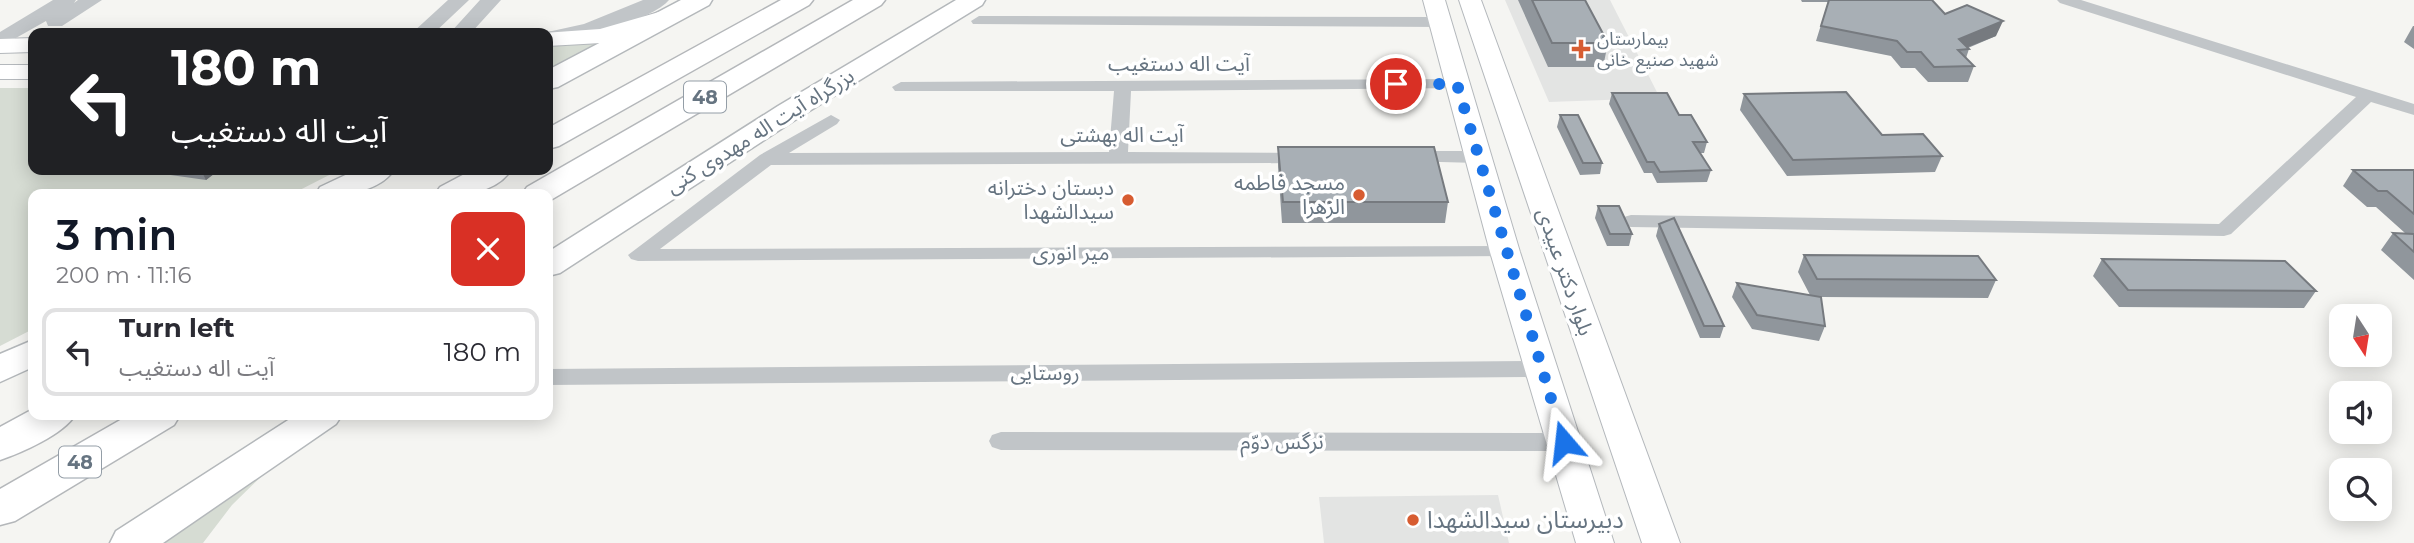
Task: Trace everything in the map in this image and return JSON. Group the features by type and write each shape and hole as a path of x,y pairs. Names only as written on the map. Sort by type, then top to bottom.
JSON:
{"highway":[{"name":"48","path":"553,137 800,0"},
{"name":"48","path":"547,189 872,0"},
{"path":"460,189 486,175"},
{"name":"48","path":"0,445 46,420"},
{"name":"48","path":"0,509 151,420"}],"main road":[{"path":"553,39 601,36 664,8 701,0"},
{"name":"بلوار دکتر عبیدی","path":"1470,0 1661,543"},
{"path":"553,78 664,8"},
{"name":"بزرگراه آیت اله مهدوی کنی","path":"553,263 777,119 976,11"},
{"path":"1437,11 1505,252 1595,543"},
{"path":"0,72 28,72"},
{"path":"326,189 349,175"},
{"path":"341,189 369,175"},
{"path":"0,370 28,355"},
{"path":"131,543 316,420"}],"street":[{"path":"33,28 66,0"},
{"path":"43,28 92,0"},
{"path":"430,27 459,0"},
{"path":"430,27 466,27 491,0"},
{"path":"2065,0 2414,110"},
{"path":"976,11 1437,11"},
{"name":"آیت اله دستغیب","path":"901,88 1457,84"},
{"path":"1118,158 1124,87"},
{"path":"1631,221 2224,230 2368,96"},
{"path":"767,159 831,120"},
{"path":"1395,157 1478,157"},
{"name":"آیت اله بهشتی","path":"767,159 1325,158"},
{"name":"میر انوری","path":"767,159 638,255 1505,252"},
{"name":"روستایی","path":"553,377 1541,369"},
{"name":"نرگس دوّم","path":"1001,441 1564,442"}],"shaded area":[{"name":"بیمارستان شهید صنیع خانی","path":"1505,0 1610,0 1660,98 1549,102"},
{"path":"626,33 553,70 553,43 587,42"},
{"path":"0,88 28,88 28,175 329,175 302,189 28,189 28,332 0,346"},
{"path":"272,466 232,505 203,543 162,543"},
{"name":"دبیرستان سیدالشهدا","path":"1498,495 1509,543 1324,543 1319,497"}],"building":[{"path":"1532,0 1585,0 1608,43 1552,43"},
{"path":"1829,0 1932,0 1945,14 1967,5 2003,21 1959,39 1969,49 1958,50 1974,66 1934,67 1921,52 1907,52 1897,41 1821,26"},
{"path":"1846,92 1882,135 1923,134 1942,156 1793,160 1744,94"},
{"path":"1612,93 1667,93 1679,115 1691,115 1707,142 1693,142 1711,170 1660,172 1654,162 1647,162"},
{"path":"1560,115 1578,115 1602,163 1583,163"},
{"name":"مسجد فاطمه الزهرا","path":"1278,147 1434,147 1448,202 1283,202"},
{"path":"2353,170 2414,170 2414,214 2387,191 2378,191"},
{"path":"1598,206 1619,206 1632,234 1610,234"},
{"path":"1674,218 1724,326 1704,326 1659,224"},
{"path":"2393,233 2414,234 2414,252"},
{"path":"1804,255 1978,256 1996,280 1817,279"},
{"path":"2102,259 2285,261 2316,291 2128,290"},
{"path":"1737,283 1821,297 1825,326 1757,315"}],"place":[{"name":"بیمارستان شهید صنیع خانی","path":"1581,49"},
{"name":"مسجد فاطمه الزهرا","path":"1359,195"},
{"name":"دبستان دخترانه سیدالشهدا","path":"1128,200"},
{"name":"دبیرستان سیدالشهدا","path":"1413,520"}],"route":[{"path":"1396,84 1457,84 1505,252 1564,442"}]}
